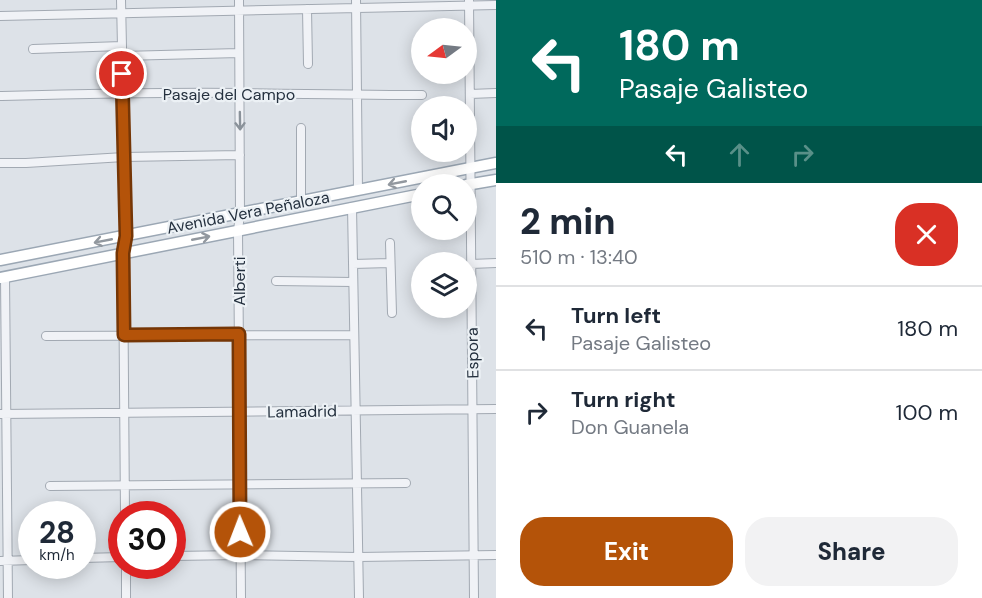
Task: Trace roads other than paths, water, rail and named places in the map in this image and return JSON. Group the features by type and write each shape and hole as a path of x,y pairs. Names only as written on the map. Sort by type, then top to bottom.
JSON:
{"main road":[{"name":"Avenida Vera Peñaloza","path":"0,260 496,163"},
{"path":"477,183 496,180"},
{"name":"Avenida Vera Peñaloza","path":"2,277 411,196"}],"street":[{"path":"121,0 126,236 123,253 126,501"},
{"name":"Alberti","path":"239,0 241,598"},
{"name":"Espora","path":"468,3 469,174"},
{"path":"0,16 307,9 356,4 496,5"},
{"path":"356,4 358,190"},
{"path":"307,9 308,64"},
{"path":"33,49 122,46"},
{"path":"122,56 239,53"},
{"name":"Pasaje del Campo","path":"0,96 123,93 422,95"},
{"path":"470,94 496,93"},
{"path":"301,128 302,202"},
{"path":"0,163 124,157 240,155"},
{"path":"352,207 359,598"},
{"path":"390,243 392,313"},
{"path":"353,264 390,263"},
{"path":"477,264 496,263"},
{"path":"2,277 4,561 8,598"},
{"path":"276,281 353,282"},
{"name":"Espora","path":"472,318 474,598"},
{"path":"46,336 354,335"},
{"name":"Lamadrid","path":"3,414 496,409"},
{"path":"50,486 406,483"},
{"path":"186,556 496,555"},
{"path":"126,579 126,598"}]}
